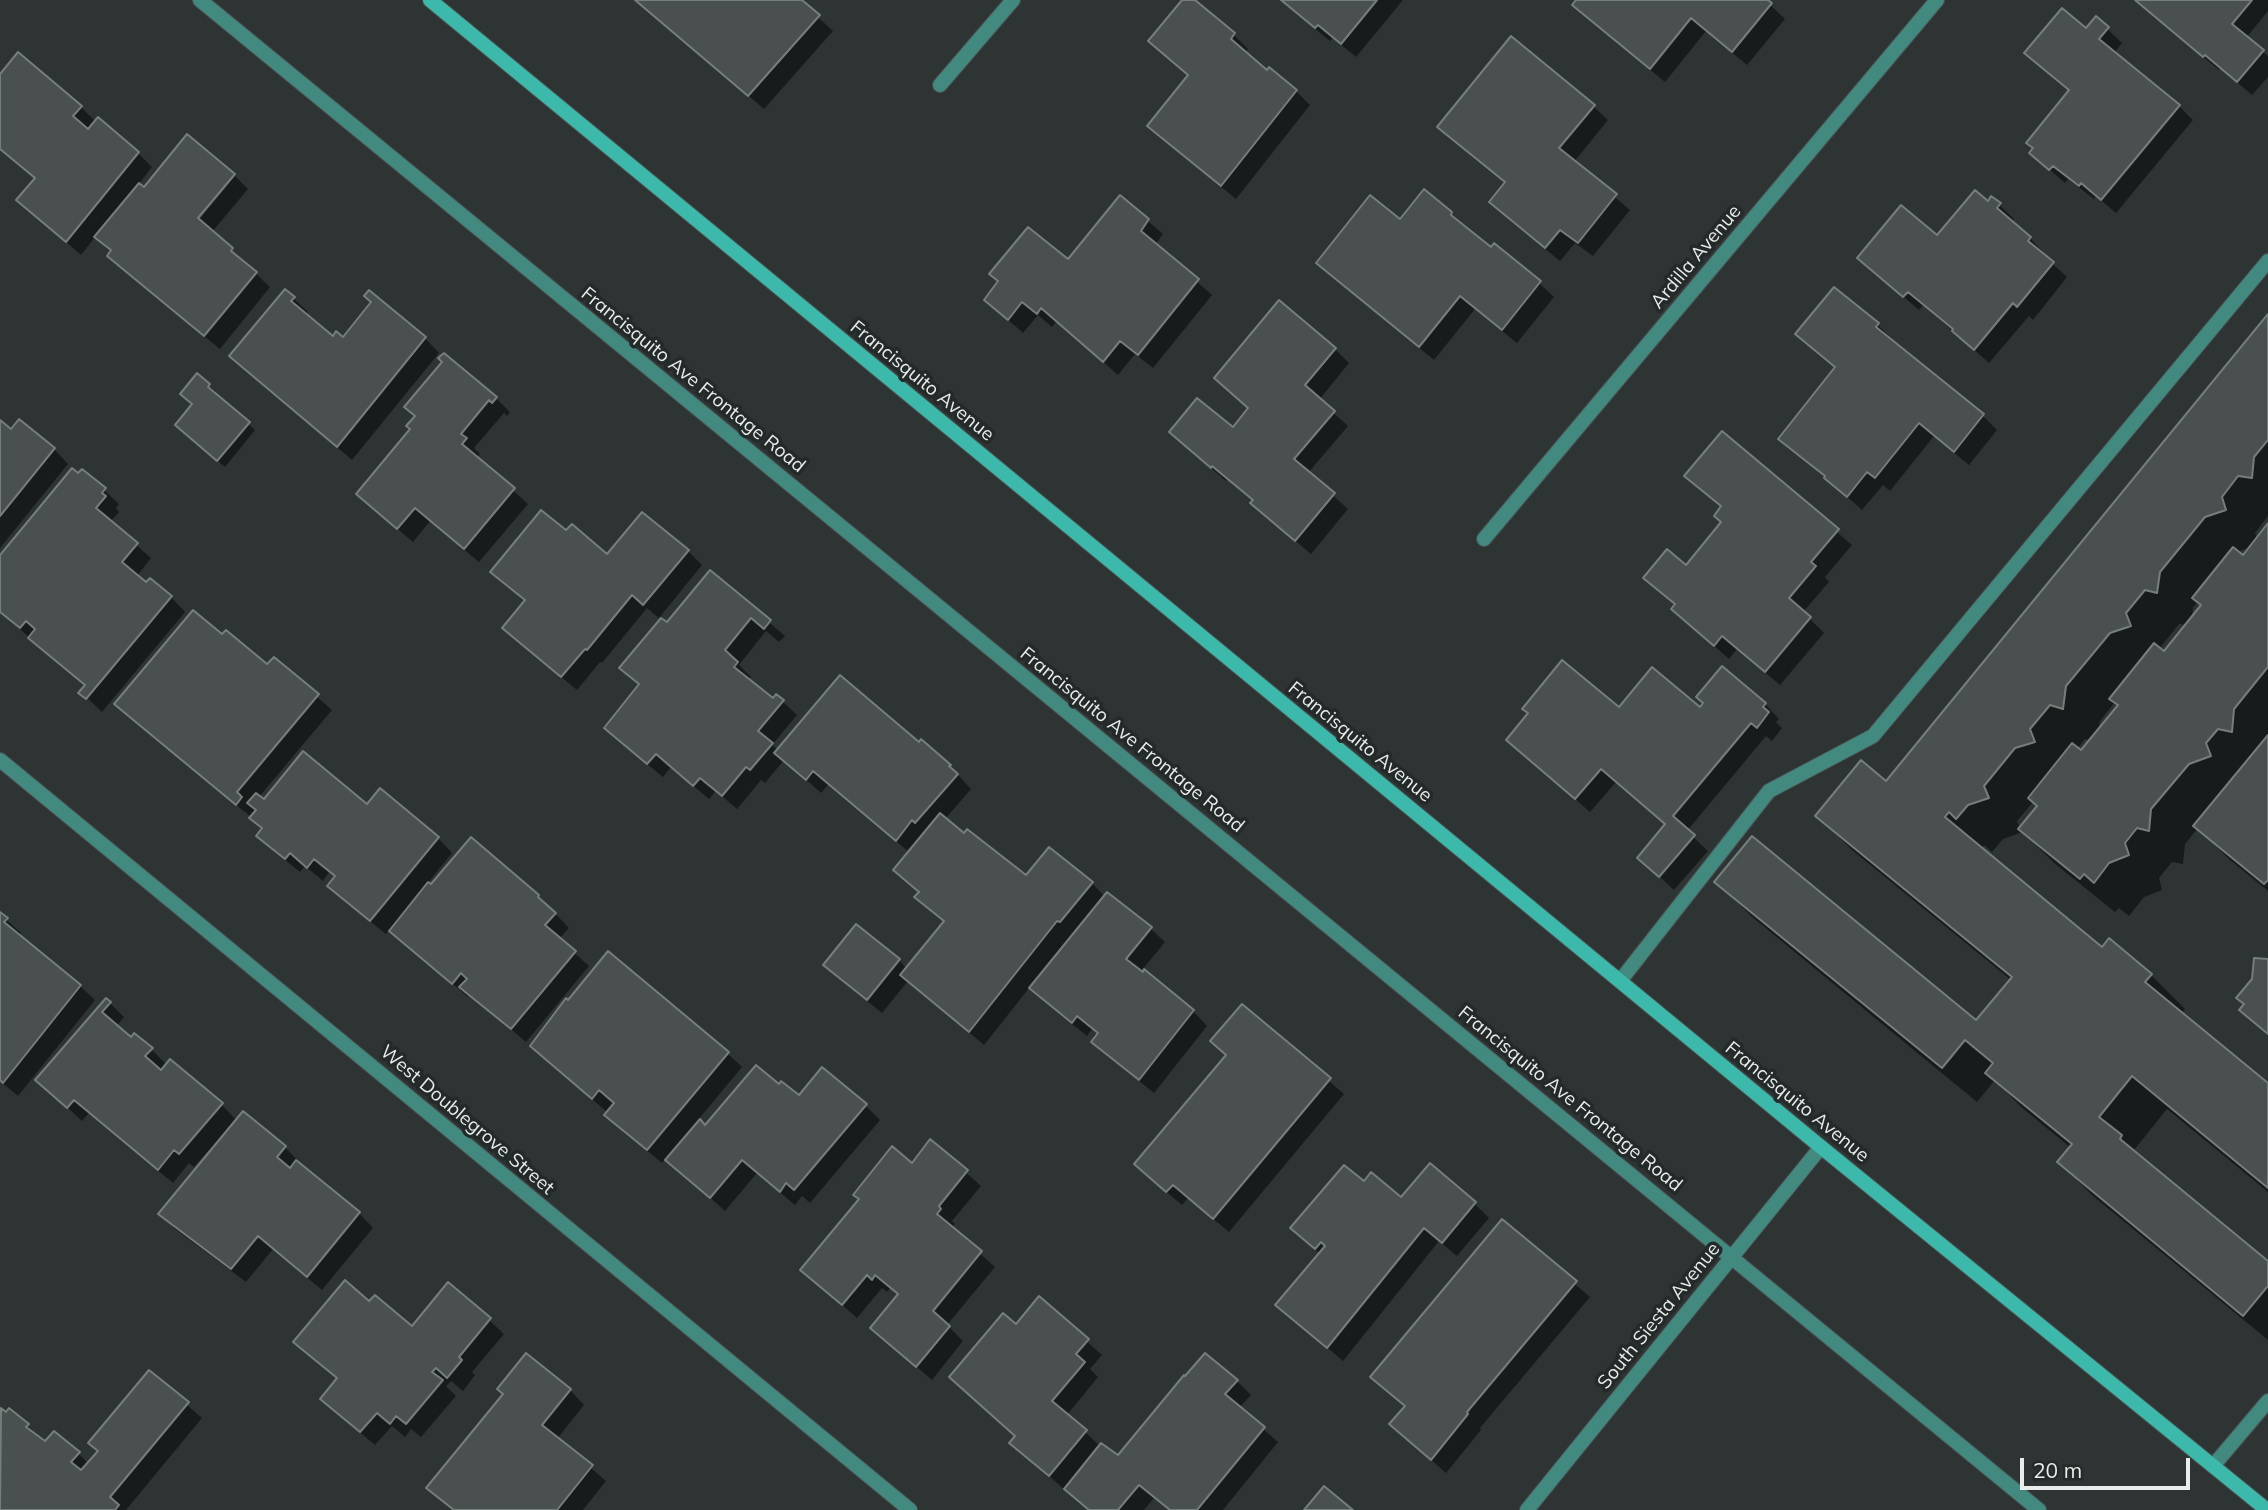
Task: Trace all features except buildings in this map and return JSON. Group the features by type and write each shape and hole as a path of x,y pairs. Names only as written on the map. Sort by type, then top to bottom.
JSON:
{"street":[{"name":"Francisquito Ave Frontage Road","path":"200,0 2039,1510"},
{"name":"Francisquito Avenue","path":"430,0 1821,1147 2267,1510"},
{"path":"940,85 1013,0"},
{"name":"Ardilla Avenue","path":"1484,539 1937,0"},
{"path":"1620,981 1769,790 1873,736 2268,261"},
{"name":"West Doublegrove Street","path":"0,760 910,1510"},
{"name":"South Siesta Avenue","path":"1527,1510 1821,1147"},
{"path":"2213,1466 2268,1401"}]}
